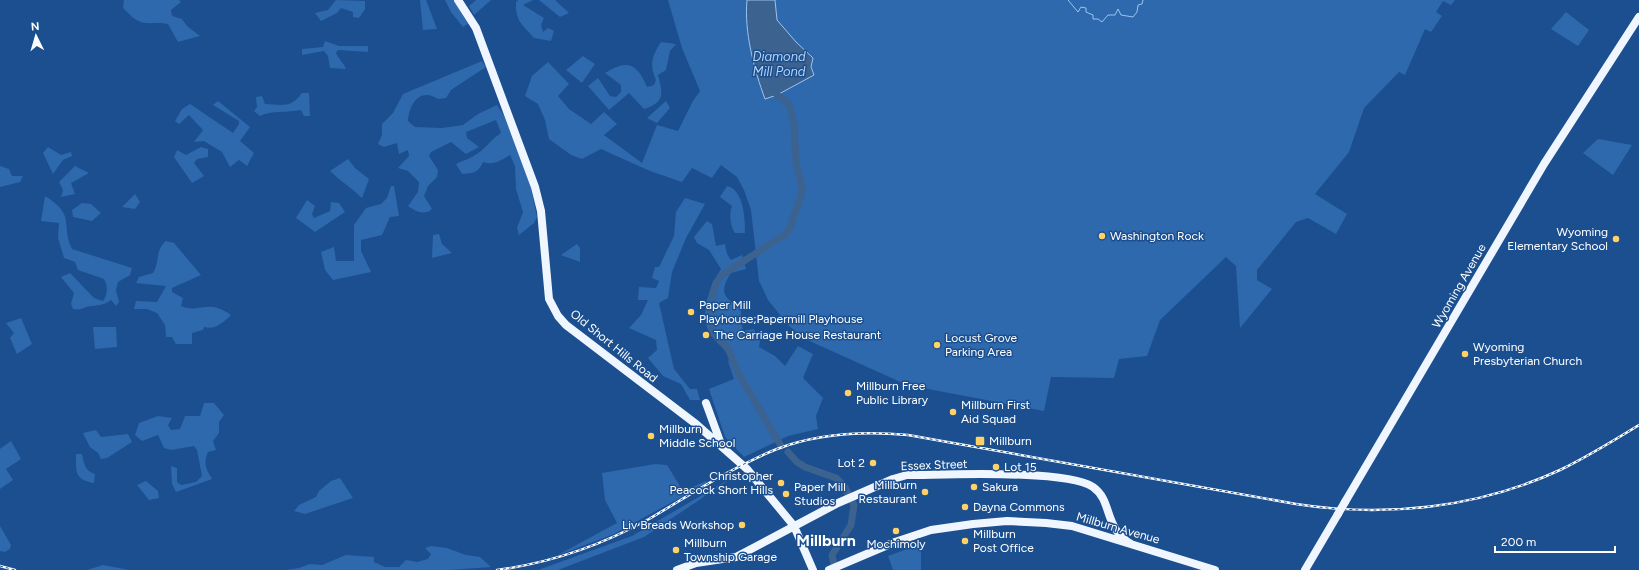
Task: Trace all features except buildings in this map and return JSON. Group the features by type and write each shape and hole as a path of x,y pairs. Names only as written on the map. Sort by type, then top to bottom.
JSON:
{"main road":[{"name":"Old Short Hills Road","path":"458,0 476,28 534,187 541,212 546,285 552,307 566,325 721,444 747,469 794,526 813,570"},
{"name":"Wyoming Avenue","path":"1305,570 1541,170 1588,93 1639,17"},
{"path":"707,433 708,423 706,403 721,444"},
{"path":"707,433 714,424"},
{"name":"Essex Street","path":"677,570 696,563 736,557 846,499 893,479 907,476 1036,476 1082,483 1092,487 1101,497 1110,520 1119,536 1131,544"},
{"path":"1072,526 1106,532 1110,527 1110,520"},
{"name":"Millburn Avenue","path":"829,570 895,542 943,528 1007,521 1072,526 1214,570"}],"shaded area":[{"path":"124,0 179,0 181,2 171,10 172,16 182,19 187,26 200,36 178,42 168,24 145,23 139,21 123,8"},
{"path":"336,0 365,1 365,9 359,18 353,17 353,12 341,8 337,13 321,21 315,13 328,10"},
{"path":"420,0 426,0 437,29 423,30"},
{"path":"445,0 454,0 468,24 463,27 451,12"},
{"path":"476,0 491,0 474,15 469,6"},
{"path":"518,0 533,0 523,5 544,18 541,25 543,32 548,28 554,31 551,41 534,38 520,22 516,8 516,2"},
{"path":"539,0 555,0 569,13 560,17"},
{"path":"668,0 747,0 746,11 777,95 804,75 813,58 796,43 777,20 775,0 1455,0 1451,5 1443,1 1436,12 1442,16 1431,32 1425,29 1405,75 1399,72 1364,108 1349,152 1315,194 1347,214 1336,234 1308,218 1296,222 1257,270 1257,280 1272,289 1240,328 1236,266 1226,257 1160,320 1147,356 1119,359 1114,378 1051,377 1044,411 907,385 803,338 789,326 768,300 759,281 751,210 744,190 737,177 721,165 712,178 692,168 682,182 650,171 601,149 582,159 571,155 549,139 545,120 538,104 525,96 532,76 548,62 569,84 558,96 569,109 591,124 604,112 617,124 604,135 642,163 657,125 678,131 693,101 700,91 682,48"},
{"path":"1566,12 1589,30 1578,46 1551,29"},
{"path":"325,41 339,46 368,46 368,52 338,50 336,53 346,69 330,68 328,56 324,51 302,55 302,49 323,47"},
{"path":"661,42 676,44 670,51 666,70 658,75 661,87 661,96 659,100 644,109 629,93 609,110 588,86 598,78 610,96 616,97 621,92 621,85 605,73 619,66 625,65 635,68 647,87 654,85 656,80 652,60"},
{"path":"583,56 595,64 582,83 566,70"},
{"path":"482,61 486,67 451,90 446,98 438,99 426,95 417,99 413,103 408,121 415,127 442,128 463,125 478,114 497,105 507,120 531,188 537,217 534,223 519,235 517,228 523,212 516,189 515,166 510,155 494,163 483,162 475,172 470,173 462,174 456,164 479,152 501,133 496,120 466,132 467,138 479,147 466,154 451,142 431,152 429,156 438,170 437,177 428,186 424,196 432,209 426,212 417,211 408,206 418,192 419,182 408,171 398,168 409,156 408,150 399,154 397,143 384,147 378,144 382,135 382,124 393,113 403,94"},
{"path":"302,93 309,93 310,116 304,116 301,110 269,113 260,116 254,111 257,107 256,97 262,96 265,104 282,105 294,101"},
{"path":"218,101 250,127 240,141 254,153 247,166 239,160 230,167 222,152 204,141 194,142 203,130 189,115 179,124 175,121 182,109 190,104 233,133 239,124 239,121 213,105"},
{"path":"666,101 670,108 657,123 647,118"},
{"path":"1598,139 1632,145 1613,175 1583,153"},
{"path":"48,147 61,155 71,152 72,156 63,160 53,174 43,153"},
{"path":"201,147 208,149 208,157 197,159 194,163 204,176 192,183 174,157 177,150 186,155"},
{"path":"348,159 355,168 369,179 362,198 330,171"},
{"path":"0,166 9,169 12,176 23,176 20,182 0,187"},
{"path":"75,166 89,173 71,183 75,194 61,197 63,190 59,182"},
{"path":"391,186 394,186 399,216 390,217 382,235 361,240 361,251 371,272 333,280 325,270 321,252 334,247 336,261 354,261 354,225 366,208 381,204 387,198"},
{"path":"727,186 737,193 740,199 744,213 745,233 735,233 730,220 732,206 720,197"},
{"path":"135,194 140,202 135,209 122,207"},
{"path":"45,196 61,209 66,221 67,233 72,249 132,268 130,275 118,282 116,290 119,302 116,306 111,300 102,304 73,309 71,304 74,293 61,277 70,273 94,298 103,301 107,293 106,284 104,279 78,270 75,262 64,258 58,238 59,223 41,221"},
{"path":"685,198 705,204 686,238 672,272 668,298 659,303 674,369 690,389 697,389 700,400 690,400 681,384 663,376 648,358 657,350 656,340 629,328 641,315 648,300 638,300 639,287 656,288 659,281 652,278 655,267 659,267 674,236 676,212"},
{"path":"307,200 315,206 312,214 314,218 330,211 331,202 339,203 345,212 315,232 296,218"},
{"path":"82,203 91,204 101,213 92,221 73,217 72,210"},
{"path":"707,221 712,224 716,246 725,244 727,254 731,260 742,255 746,269 731,273 727,279 724,289 725,294 730,301 741,308 743,331 754,329 760,341 759,347 775,356 785,366 798,346 813,354 803,378 823,398 816,416 818,429 788,436 744,457 725,437 709,389 734,379 728,361 731,360 728,354 714,339 706,322 706,304 712,285 721,269 709,250 697,243 694,237"},
{"path":"439,234 442,244 452,253 432,258 433,235"},
{"path":"166,241 174,243 201,275 172,288 172,292 183,298 181,306 188,308 216,308 231,315 215,327 204,327 203,330 192,333 192,344 176,344 172,337 166,337 165,325 157,313 147,309 134,309 136,301 157,302 166,286 136,283 139,277 153,273 160,248"},
{"path":"577,244 580,248 580,262 561,255"},
{"path":"21,318 32,344 17,354 10,338 14,333 6,323"},
{"path":"93,327 116,327 117,347 95,349"},
{"path":"204,403 214,403 224,415 219,422 219,433 213,441 216,450 208,452 205,463 212,479 176,492 172,484 171,466 177,468 177,482 181,485 196,482 202,476 197,450 194,446 171,450 164,448 158,435 142,441 135,435 139,423 158,416 172,418 168,425 171,430 180,429 185,416 200,416"},
{"path":"96,430 101,437 128,434 132,442 107,458 101,459 98,453 90,447 83,433"},
{"path":"11,441 21,459 6,469 13,480 0,489 0,449"},
{"path":"76,454 82,454 84,464 87,469 95,474 94,483 87,482 80,477 76,469"},
{"path":"655,464 667,465 683,491 706,481 707,483 614,534 556,556 617,523 605,500 602,473"},
{"path":"738,474 644,537 558,570 538,570 632,536"},
{"path":"340,478 353,498 305,514 294,511 299,505 316,497 319,491 331,481"},
{"path":"146,481 158,491 159,498 149,500 137,485"},
{"path":"0,526 11,545 10,549 5,552 0,551"},
{"path":"921,544 921,570 893,570 888,556"},
{"path":"431,546 447,548 466,555 480,557 491,567 449,570 286,570 299,568 310,564 322,565 346,555 374,557 374,562 385,567 399,567 406,560 417,562 428,559 431,554 425,548"},
{"path":"103,565 129,570 87,570"}],"water":[{"name":"Diamond Mill Pond","path":"747,0 775,0 777,20 796,42 813,58 811,67 814,75 777,95 765,99 757,75 748,37 746,12"}],"waterway":[{"path":"1068,0 1078,12 1081,7 1086,8 1086,12 1093,15 1093,19 1098,19 1102,22 1108,15 1115,15 1118,9 1121,15 1133,17 1137,12 1138,5 1142,4 1143,0"},
{"path":"774,86 777,95 788,103 794,124 796,163 802,185 801,196 789,230 786,234 722,275 716,283 713,292 711,316 713,333 728,348 737,371 781,446"},
{"path":"788,452 797,462 805,467 836,478 844,486 854,505 851,525 832,555 835,570"}],"railway":[{"path":"497,570 556,558 594,545 649,519 760,456 793,444 825,436 858,433 908,435 1296,504 1363,510 1430,506 1464,501 1497,493 1529,483 1560,470 1639,425"},
{"path":"0,566 15,570"}],"place":[{"name":"Washington Rock","path":"1102,236"},
{"name":"Wyoming Elementary School","path":"1616,239"},
{"name":"Paper Mill Playhouse;Papermill Playhouse","path":"691,312"},
{"name":"The Carriage House Restaurant","path":"706,335"},
{"name":"Locust Grove Parking Area","path":"937,345"},
{"name":"Wyoming Presbyterian Church","path":"1465,354"},
{"name":"Millburn Free Public Library","path":"848,393"},
{"name":"Millburn First Aid Squad","path":"953,412"},
{"name":"Millburn Middle School","path":"651,436"},
{"name":"Millburn","path":"980,441"},
{"name":"Lot 2","path":"873,463"},
{"name":"Lot 15","path":"996,467"},
{"name":"Christopher Peacock Short Hills","path":"781,483"},
{"name":"Sakura","path":"974,487"},
{"name":"Millburn Restaurant","path":"925,492"},
{"name":"Paper Mill Studios","path":"786,494"},
{"name":"Dayna Commons","path":"965,507"},
{"name":"Liv Breads Workshop","path":"742,525"},
{"name":"Mochimoly","path":"896,531"},
{"name":"Millburn Post Office","path":"965,541"},
{"name":"Millburn Township Garage","path":"676,550"}],"district":[{"name":"Millburn","path":"826,540"}]}
